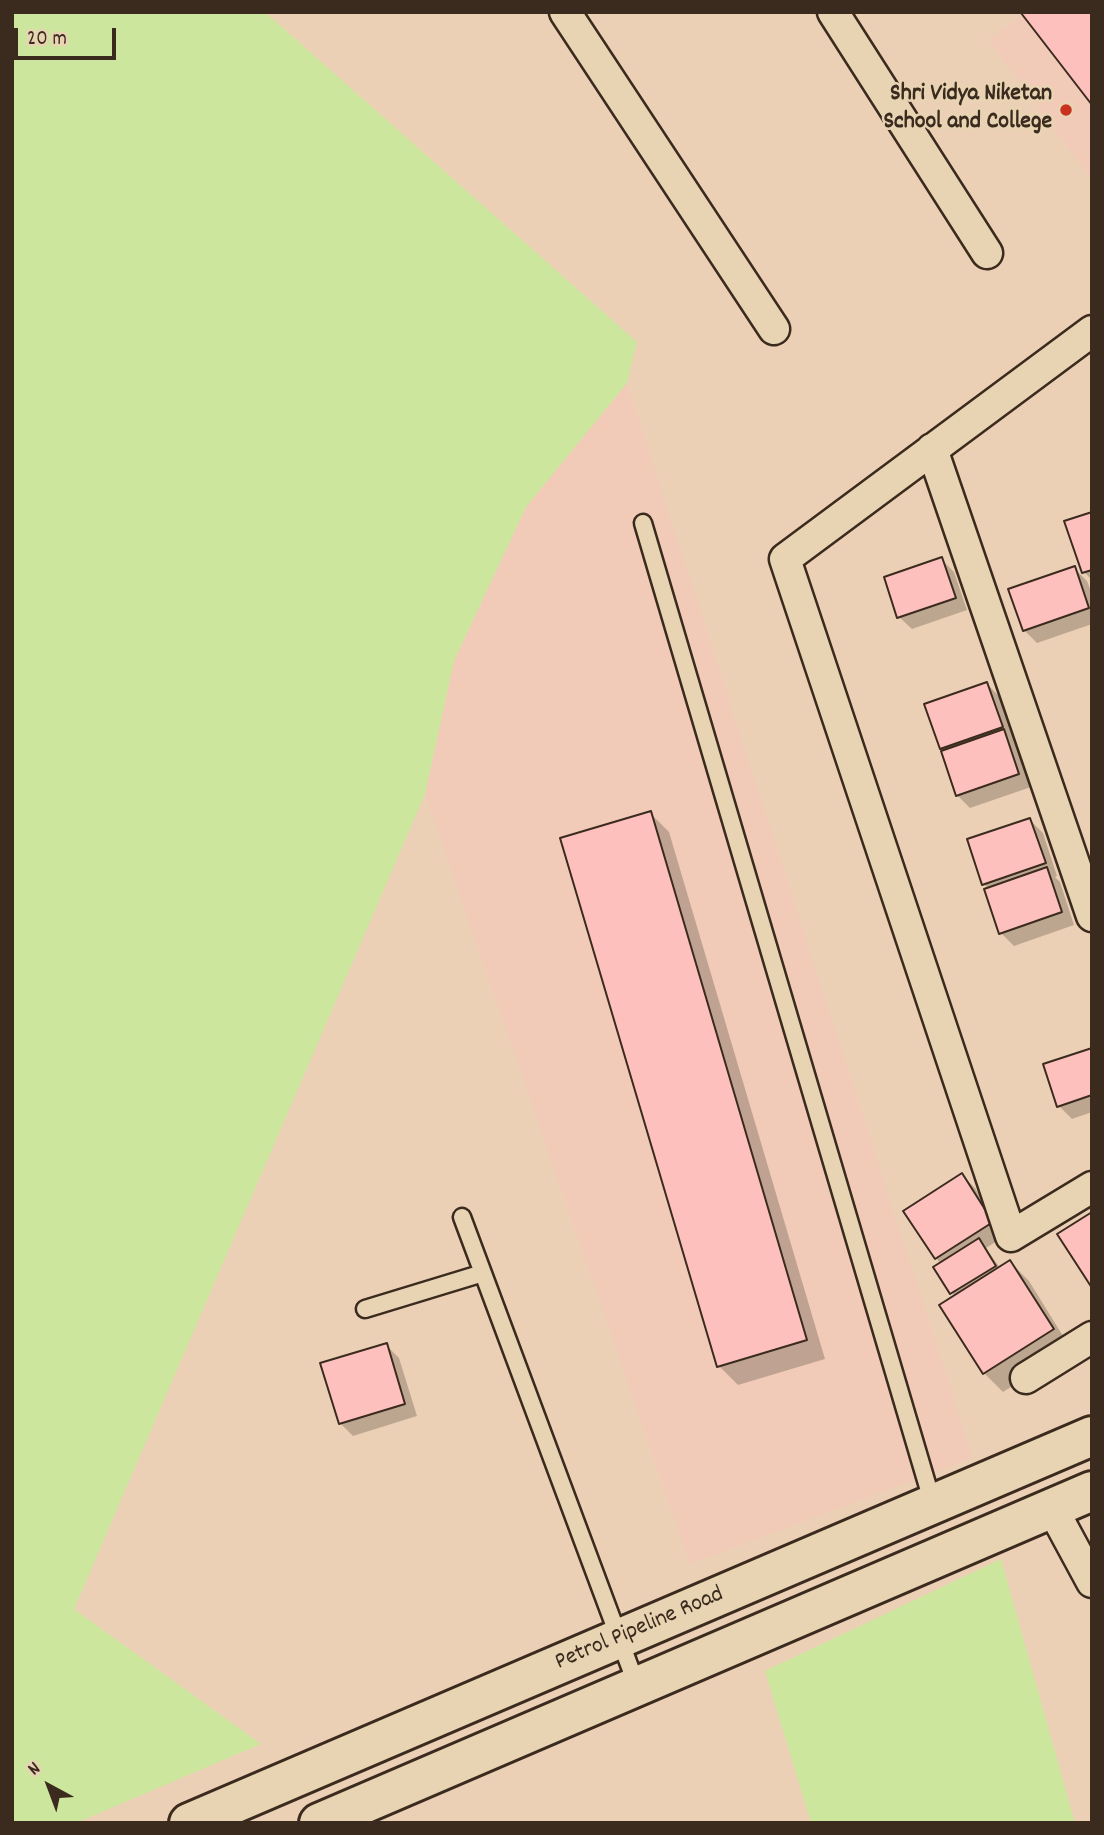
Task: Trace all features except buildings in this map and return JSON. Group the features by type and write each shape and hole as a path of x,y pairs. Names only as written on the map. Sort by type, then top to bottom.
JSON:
{"main road":[{"name":"Petrol Pipeline Road","path":"189,1823 1092,1436"},
{"name":"Petrol Pipeline Road","path":"319,1823 1092,1491"}],"street":[{"path":"565,12 774,329"},
{"path":"833,12 988,253"},
{"path":"1092,331 785,559 1011,1236 1092,1187"},
{"path":"932,449 1092,916"},
{"path":"1026,1378 1092,1337"},
{"path":"1052,1508 1092,1582"}],"lane":[{"path":"643,523 933,1504"},
{"path":"462,1217 637,1686"},
{"path":"365,1309 483,1273"}],"shaded area":[{"name":"Shri Vidya Niketan School and College","path":"1026,12 1092,12 1092,180 988,39"},
{"path":"627,383 973,1458 690,1564 425,794 454,661 526,507"}],"green space":[{"path":"12,12 265,12 637,342 627,383 526,507 454,661 425,794 74,1609 261,1744 76,1823 12,1823"},
{"path":"1001,1559 1075,1823 811,1823 765,1671"}],"place":[{"name":"Shri Vidya Niketan School and College","path":"1066,110"}]}
